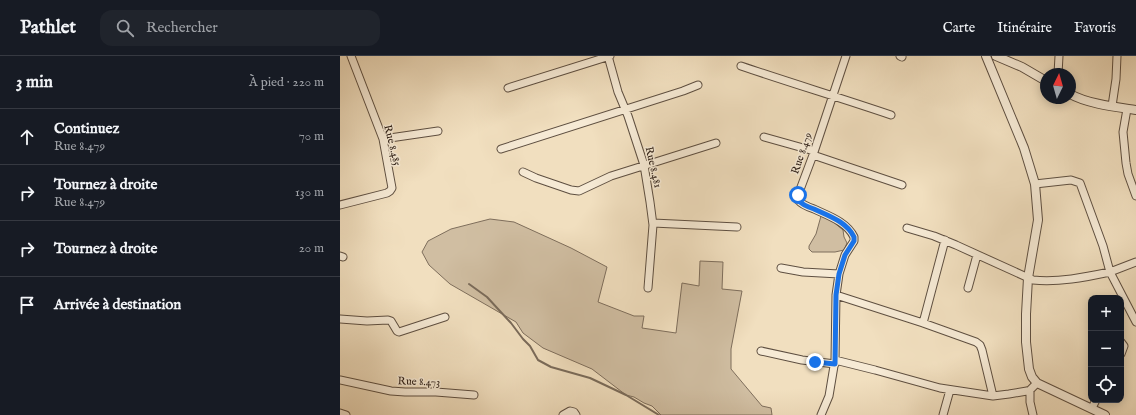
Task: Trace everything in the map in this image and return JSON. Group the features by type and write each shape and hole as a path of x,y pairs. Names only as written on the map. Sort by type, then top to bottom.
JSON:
{"street":[{"name":"Rue 8.485","path":"340,205 390,192 392,188 383,139 351,56"},
{"path":"508,88 609,56"},
{"name":"Rue 8.481","path":"609,56 618,92 644,165 653,223 648,288"},
{"name":"Rue 8.479","path":"821,415 829,396 835,362 836,295 839,274 845,255 854,241 854,237 845,225 827,215 801,204 798,200 798,195 846,56"},
{"path":"986,56 1024,148 1035,184 1038,220 1028,278 1026,314 1029,369 1032,377 1037,383 1105,415"},
{"path":"996,56 1022,67 1040,78"},
{"path":"1058,68 1059,56"},
{"path":"1112,106 1116,79 1117,56"},
{"path":"742,66 891,115"},
{"path":"501,149 625,110 698,85"},
{"path":"1076,97 1084,100 1136,110"},
{"path":"1126,109 1123,132 1126,162 1128,174 1136,196"},
{"path":"383,139 438,131"},
{"path":"764,137 902,184"},
{"path":"523,172 536,178 579,191 611,176 716,143"},
{"path":"1035,184 1071,180 1080,183 1103,246 1110,272 1136,322"},
{"path":"653,223 737,227"},
{"path":"907,228 944,240 1028,278 1041,281 1084,278 1110,272 1136,262"},
{"path":"922,323 944,240"},
{"path":"968,288 977,254"},
{"path":"781,268 803,272 839,274"},
{"path":"836,295 976,342 980,345 982,350 993,396"},
{"path":"340,319 367,321 388,320 391,321 399,332 445,317"},
{"path":"761,352 802,360 835,362 875,370 940,388 993,396 1030,390 1037,383"},
{"name":"Rue 8.473","path":"340,380 391,391 474,395"},
{"path":"943,415 950,390"},
{"path":"1030,390 1032,415"},
{"path":"1092,408 1094,403"},
{"path":"563,415 570,411 574,412 576,415"},
{"path":"340,413 346,415"}],"shaded area":[{"path":"821,216 831,220 843,230 847,243 844,250 835,252 812,252 809,249 809,246 816,234"},
{"path":"490,219 514,222 571,248 607,267 598,302 634,316 644,316 642,328 676,333 682,283 699,286 700,261 723,262 722,289 742,291 731,349 731,369 762,406 771,408 772,415 661,415 652,406 634,397 626,395 592,369 543,348 523,333 516,322 450,284 429,265 422,252 428,241 451,229"}],"waterway":[{"path":"469,284 487,297 511,323 530,346 538,360 551,367 590,378 626,395 659,415"}],"route":[{"path":"798,195 798,200 801,204 827,215 845,225 854,237 854,241 845,255 839,274 836,295 835,364 815,362"}]}
